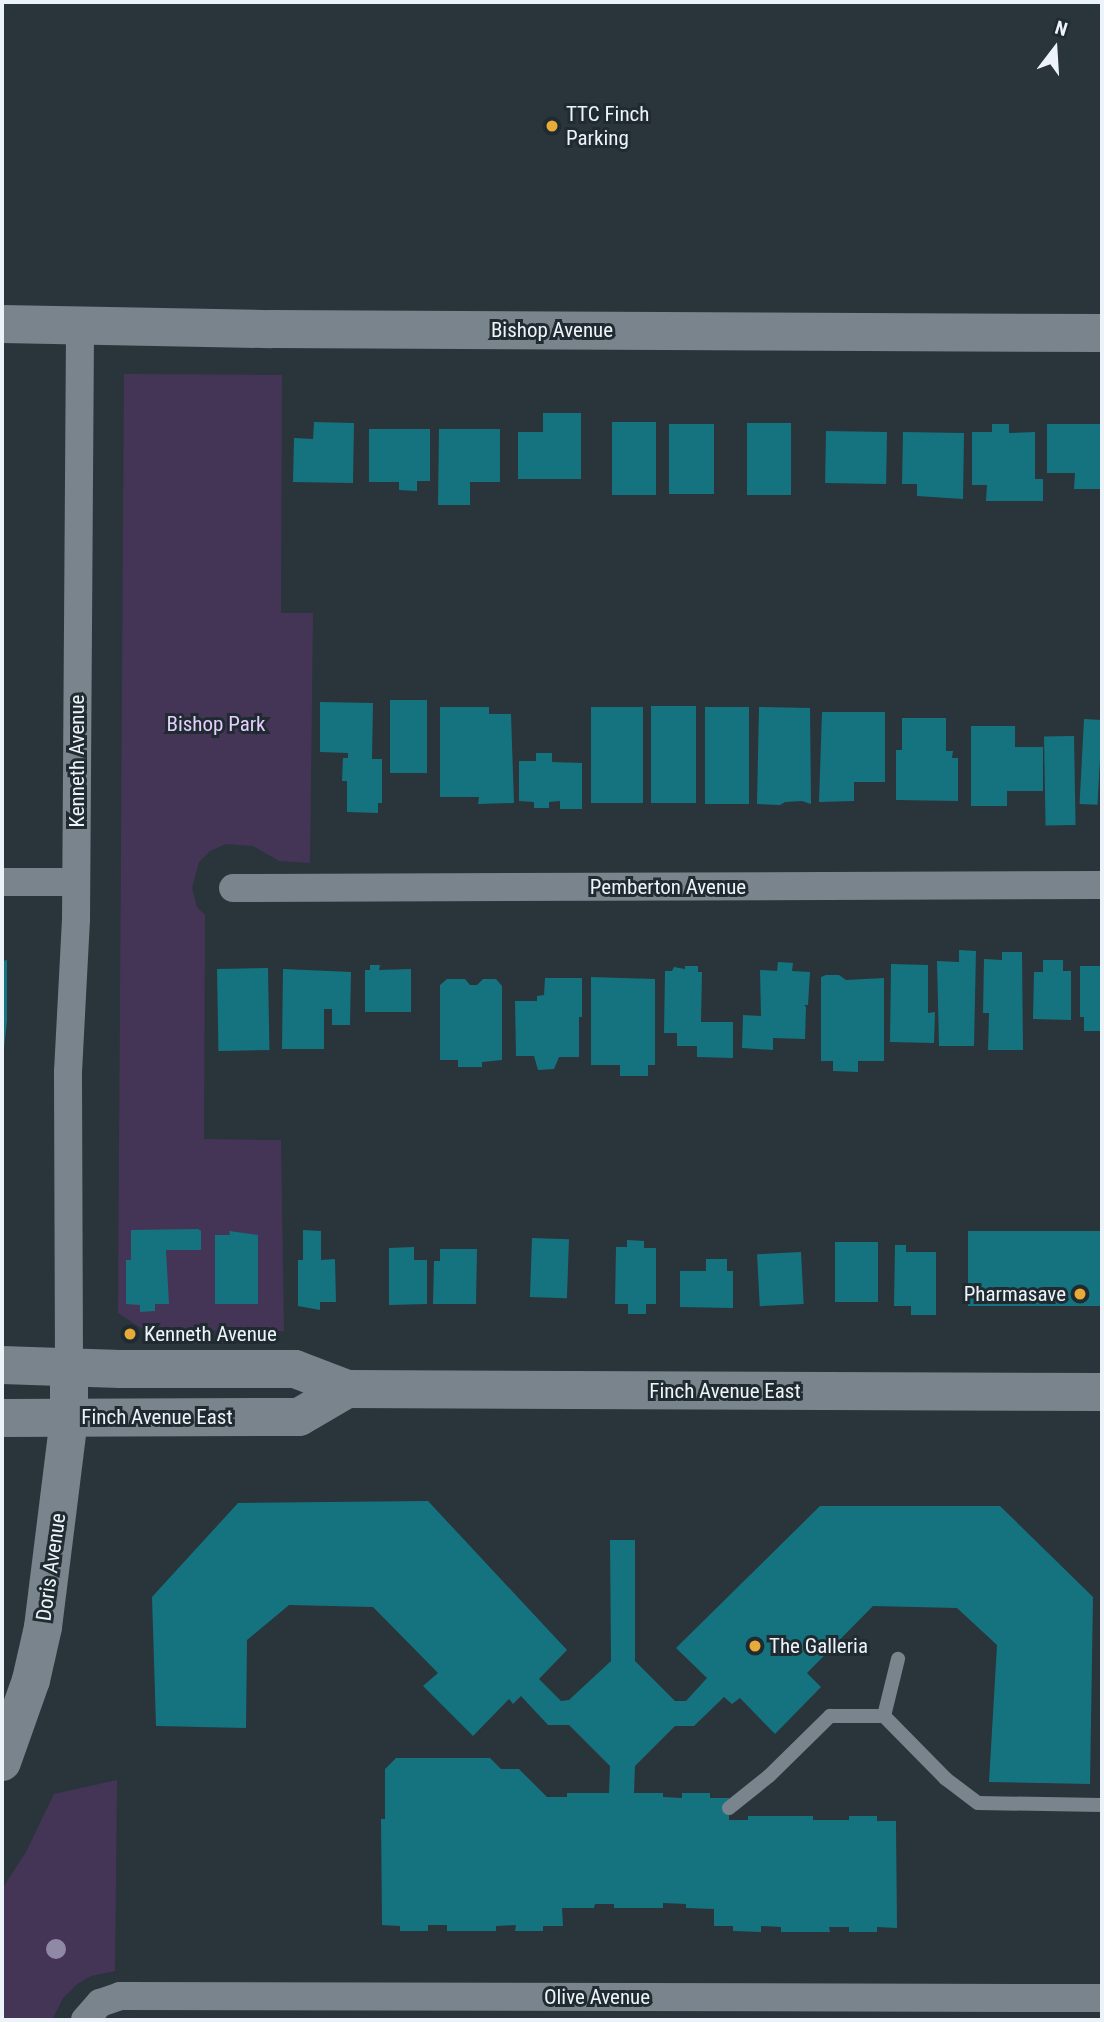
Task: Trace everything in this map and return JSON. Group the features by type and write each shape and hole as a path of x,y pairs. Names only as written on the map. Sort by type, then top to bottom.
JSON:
{"street":[{"name":"Bishop Avenue","path":"2,324 285,329 1102,333"},
{"name":"Kenneth Avenue","path":"69,1366 68,1073 76,882 80,325"},
{"path":"2,882 76,882"},
{"name":"Pemberton Avenue","path":"233,888 1102,885"},
{"name":"Finch Avenue East","path":"2,1365 120,1369 295,1369 347,1389 1102,1392"},
{"name":"Doris Avenue","path":"2,1762 31,1680 43,1627 69,1418 69,1366"},
{"name":"Finch Avenue East","path":"2,1418 299,1417 347,1389"},
{"name":"Olive Avenue","path":"90,2013 120,1996 1102,1998"}],"lane":[{"path":"884,1716 898,1659"},
{"path":"729,1808 769,1776 830,1716 884,1716 946,1779 978,1803 1102,1805"}],"green space":[{"name":"Bishop Park","path":"124,374 282,375 281,613 313,613 310,863 279,861 253,846 226,844 210,851 199,862 192,888 197,907 205,915 204,1139 281,1140 284,1331 144,1330 118,1313"},
{"path":"117,1780 115,1971 91,1976 76,1985 63,1998 52,2020 2,2020 2,1889 26,1852 54,1794"}],"building":[{"path":"543,413 581,413 581,479 518,479 518,432 543,432"},
{"path":"314,422 354,423 353,483 293,482 294,438 313,439"},
{"path":"612,422 656,422 656,495 612,495"},
{"path":"747,423 791,423 791,495 747,495"},
{"path":"669,424 714,424 714,494 669,494"},
{"path":"992,424 1009,424 1009,433 1035,432 1035,479 1043,479 1043,501 986,501 987,485 972,485 972,432 992,432"},
{"path":"1047,424 1102,424 1102,489 1074,489 1075,473 1047,473"},
{"path":"369,429 430,429 430,481 417,481 417,491 399,490 399,482 369,482"},
{"path":"439,429 500,429 500,482 470,482 470,505 438,505"},
{"path":"826,431 887,432 886,484 825,483"},
{"path":"903,432 964,433 963,499 917,496 917,484 902,484"},
{"path":"390,700 427,700 427,773 390,773"},
{"path":"320,702 373,703 372,759 382,759 382,803 378,803 378,813 347,812 347,781 342,781 343,758 348,758 348,753 320,752"},
{"path":"651,706 696,706 696,803 651,803"},
{"path":"440,707 489,707 489,714 511,714 514,803 478,804 479,797 440,797"},
{"path":"591,707 643,707 643,803 591,803"},
{"path":"705,707 749,707 749,804 705,804"},
{"path":"759,707 810,708 811,804 802,801 780,805 757,804"},
{"path":"822,712 885,712 885,782 854,782 854,801 819,802"},
{"path":"902,718 946,718 946,751 953,751 952,758 958,758 958,801 896,800 896,750 902,750"},
{"path":"1084,719 1102,720 1098,805 1080,804"},
{"path":"971,726 1015,726 1015,747 1043,747 1043,791 1007,791 1007,806 971,806"},
{"path":"1074,736 1076,825 1046,826 1044,737"},
{"path":"536,753 552,753 552,762 582,763 582,809 560,809 560,801 549,802 549,808 534,808 534,802 519,801 519,761 536,761"},
{"path":"959,950 976,951 974,1046 939,1046 937,961 959,962"},
{"path":"1002,952 1022,952 1023,1050 988,1050 989,1013 983,1013 984,959 1002,960"},
{"path":"7,960 7,1021 2,1066 2,961"},
{"path":"1043,960 1063,960 1063,971 1071,971 1071,1020 1033,1019 1034,972 1043,972"},
{"path":"778,962 793,963 792,971 810,972 808,1005 804,1005 805,1039 773,1038 773,1050 742,1048 743,1015 761,1016 760,970 777,971"},
{"path":"891,964 928,965 928,1013 935,1012 934,1043 890,1042"},
{"path":"370,965 380,965 379,970 411,969 411,1012 365,1012 365,970 370,970"},
{"path":"685,966 698,966 698,972 702,972 701,1022 733,1022 733,1058 697,1057 697,1046 677,1046 677,1033 664,1033 665,971 672,971 674,967 685,969"},
{"path":"1080,966 1102,966 1102,1031 1084,1031 1084,1017 1080,1017"},
{"path":"268,968 269,1050 218,1051 217,969"},
{"path":"283,969 351,972 350,1025 332,1025 332,1009 324,1009 324,1049 282,1049"},
{"path":"839,975 846,980 884,978 884,1061 858,1061 858,1072 833,1071 833,1061 821,1061 821,977"},
{"path":"591,977 655,979 655,1065 648,1065 648,1076 620,1076 620,1065 591,1065"},
{"path":"545,978 582,978 579,1057 559,1057 554,1069 538,1070 534,1056 516,1056 515,1001 537,1001 537,996 544,995"},
{"path":"447,979 465,979 470,985 477,985 483,979 496,979 502,986 502,1060 482,1062 482,1067 458,1067 458,1060 440,1060 440,985"},
{"path":"131,1230 201,1231 201,1250 166,1250 169,1304 155,1304 155,1311 140,1312 140,1305 126,1304 126,1260 131,1260"},
{"path":"303,1230 321,1231 321,1260 335,1259 336,1302 320,1302 320,1310 298,1306 298,1260 303,1260"},
{"path":"229,1231 258,1235 258,1304 215,1304 215,1235 230,1235"},
{"path":"968,1231 1100,1231 1100,1306 968,1306"},
{"path":"532,1238 569,1239 567,1298 530,1297"},
{"path":"627,1240 644,1241 644,1248 656,1248 656,1304 646,1304 646,1314 628,1314 628,1304 615,1304 616,1247 627,1247"},
{"path":"835,1242 878,1242 878,1302 835,1302"},
{"path":"895,1245 906,1245 906,1252 936,1252 936,1315 911,1315 911,1306 894,1306"},
{"path":"414,1247 414,1260 427,1260 427,1304 389,1305 389,1248"},
{"path":"440,1249 477,1249 476,1304 433,1304 434,1261 440,1261"},
{"path":"801,1252 804,1304 760,1306 757,1254"},
{"path":"706,1259 727,1259 727,1271 733,1271 733,1308 680,1307 680,1271 706,1271"},
{"path":"428,1501 567,1650 539,1679 561,1701 569,1700 611,1661 610,1540 635,1540 635,1661 675,1701 686,1701 707,1678 676,1648 820,1506 1000,1506 1093,1597 1090,1784 989,1782 997,1645 957,1608 873,1606 807,1673 821,1687 775,1734 740,1698 732,1704 724,1697 694,1726 675,1726 635,1766 634,1793 663,1793 663,1797 682,1798 682,1793 710,1793 710,1798 729,1798 729,1820 748,1820 748,1816 813,1816 813,1820 849,1820 849,1816 877,1816 877,1821 896,1821 897,1928 877,1927 877,1932 849,1932 849,1927 829,1927 830,1932 781,1932 781,1927 761,1926 761,1932 733,1931 733,1926 714,1926 714,1909 686,1908 686,1904 663,1903 663,1908 614,1908 614,1904 595,1904 594,1908 562,1908 563,1926 543,1926 543,1931 515,1931 516,1925 496,1926 496,1931 447,1931 447,1925 428,1925 428,1931 400,1931 400,1926 382,1925 381,1819 385,1819 385,1769 396,1758 490,1758 501,1769 519,1769 547,1797 567,1797 567,1793 609,1793 610,1766 569,1725 548,1725 521,1696 513,1704 509,1699 473,1736 423,1686 438,1673 373,1607 289,1605 247,1640 246,1728 156,1726 152,1597 238,1503"}],"place":[{"name":"TTC Finch Parking","path":"552,126"},
{"name":"Pharmasave","path":"1080,1294"},
{"name":"Kenneth Avenue","path":"130,1334"},
{"name":"The Galleria","path":"755,1646"}]}
